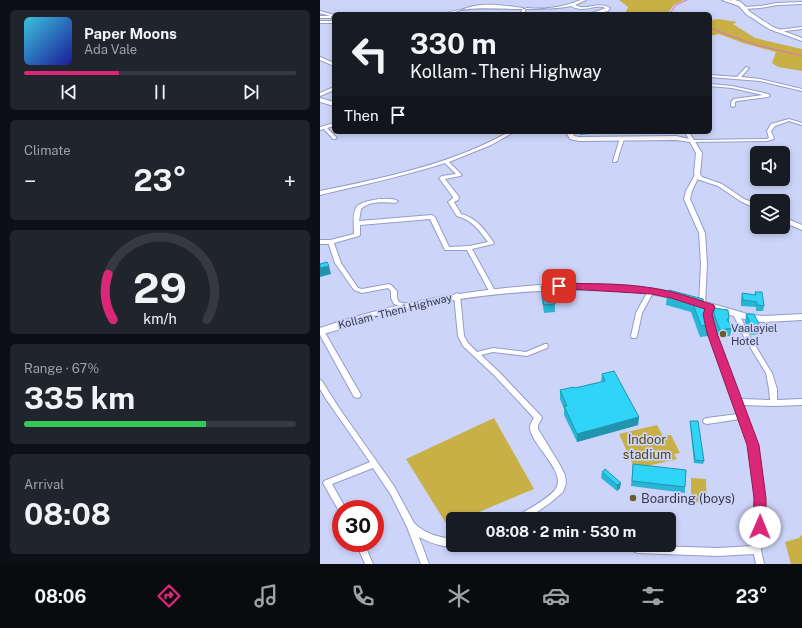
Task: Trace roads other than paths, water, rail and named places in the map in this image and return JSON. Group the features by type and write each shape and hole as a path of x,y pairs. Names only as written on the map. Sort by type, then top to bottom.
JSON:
{"highway":[{"name":"Kollam - Theni Highway","path":"321,331 363,317 457,295 559,286 629,288 673,295 736,314 765,319 802,317"}],"main road":[{"path":"724,0 742,7 748,13 777,31 802,40"},
{"path":"320,100 332,103"},
{"path":"569,134 570,137 575,139 676,138 692,141 699,154 697,176 703,180 724,187 750,204"},
{"path":"790,222 802,228"}],"street":[{"path":"452,12 491,2 542,7 572,5 584,0"},
{"path":"732,0 740,3 742,7 802,3"},
{"path":"465,1 471,6"},
{"path":"572,5 578,8 601,5 608,8 598,12"},
{"path":"523,12 525,6"},
{"path":"320,12 332,15"},
{"path":"320,17 332,16"},
{"path":"320,22 332,22"},
{"path":"777,31 802,28"},
{"path":"320,58 332,64"},
{"path":"738,78 747,68"},
{"path":"712,75 760,80 802,90"},
{"path":"712,85 732,87 768,96 736,100 733,102 733,106"},
{"path":"320,94 332,89"},
{"path":"689,134 692,141 767,140 772,139 769,131 773,125 789,120 802,124"},
{"path":"322,129 332,125"},
{"path":"322,129 335,138"},
{"path":"320,194 413,172 488,144 508,134"},
{"path":"615,162 622,139"},
{"path":"358,223 432,217 447,249 469,248 491,243 475,221 470,217 459,215 451,202 456,199 456,196 442,178 460,175 445,161"},
{"path":"697,176 689,191 687,200 702,233 708,322 753,445 760,498 758,550 760,564"},
{"path":"320,242 330,242 357,235 358,209 361,205 380,201 395,201"},
{"path":"330,242 335,249 338,262 353,286 358,290 364,291 390,286 394,291 396,303 403,305 426,302"},
{"path":"469,248 492,292"},
{"path":"634,336 639,313 651,291"},
{"path":"457,295 461,336 465,344 538,418 535,422 534,430 552,455 561,479 562,485 557,493 530,512"},
{"path":"736,314 769,373 773,389 774,403"},
{"path":"321,331 357,395"},
{"path":"476,354 493,350 527,354 545,346"},
{"path":"320,383 350,431 391,488 411,526 425,564"},
{"path":"738,402 802,402"},
{"path":"707,421 743,416"},
{"path":"337,500 327,483 374,464"},
{"path":"411,526 422,534 446,542"},
{"path":"676,550 718,552 758,550"},
{"path":"364,552 369,564"}],"waterway":[{"path":"671,12 676,5 687,0"},
{"path":"712,29 753,44 802,56"}],"place":[{"name":"Vaalayiel Hotel","path":"723,334"},
{"name":"Boarding (boys)","path":"633,498"}],"park label":[{"name":"Indoor stadium","path":"647,446"}]}
